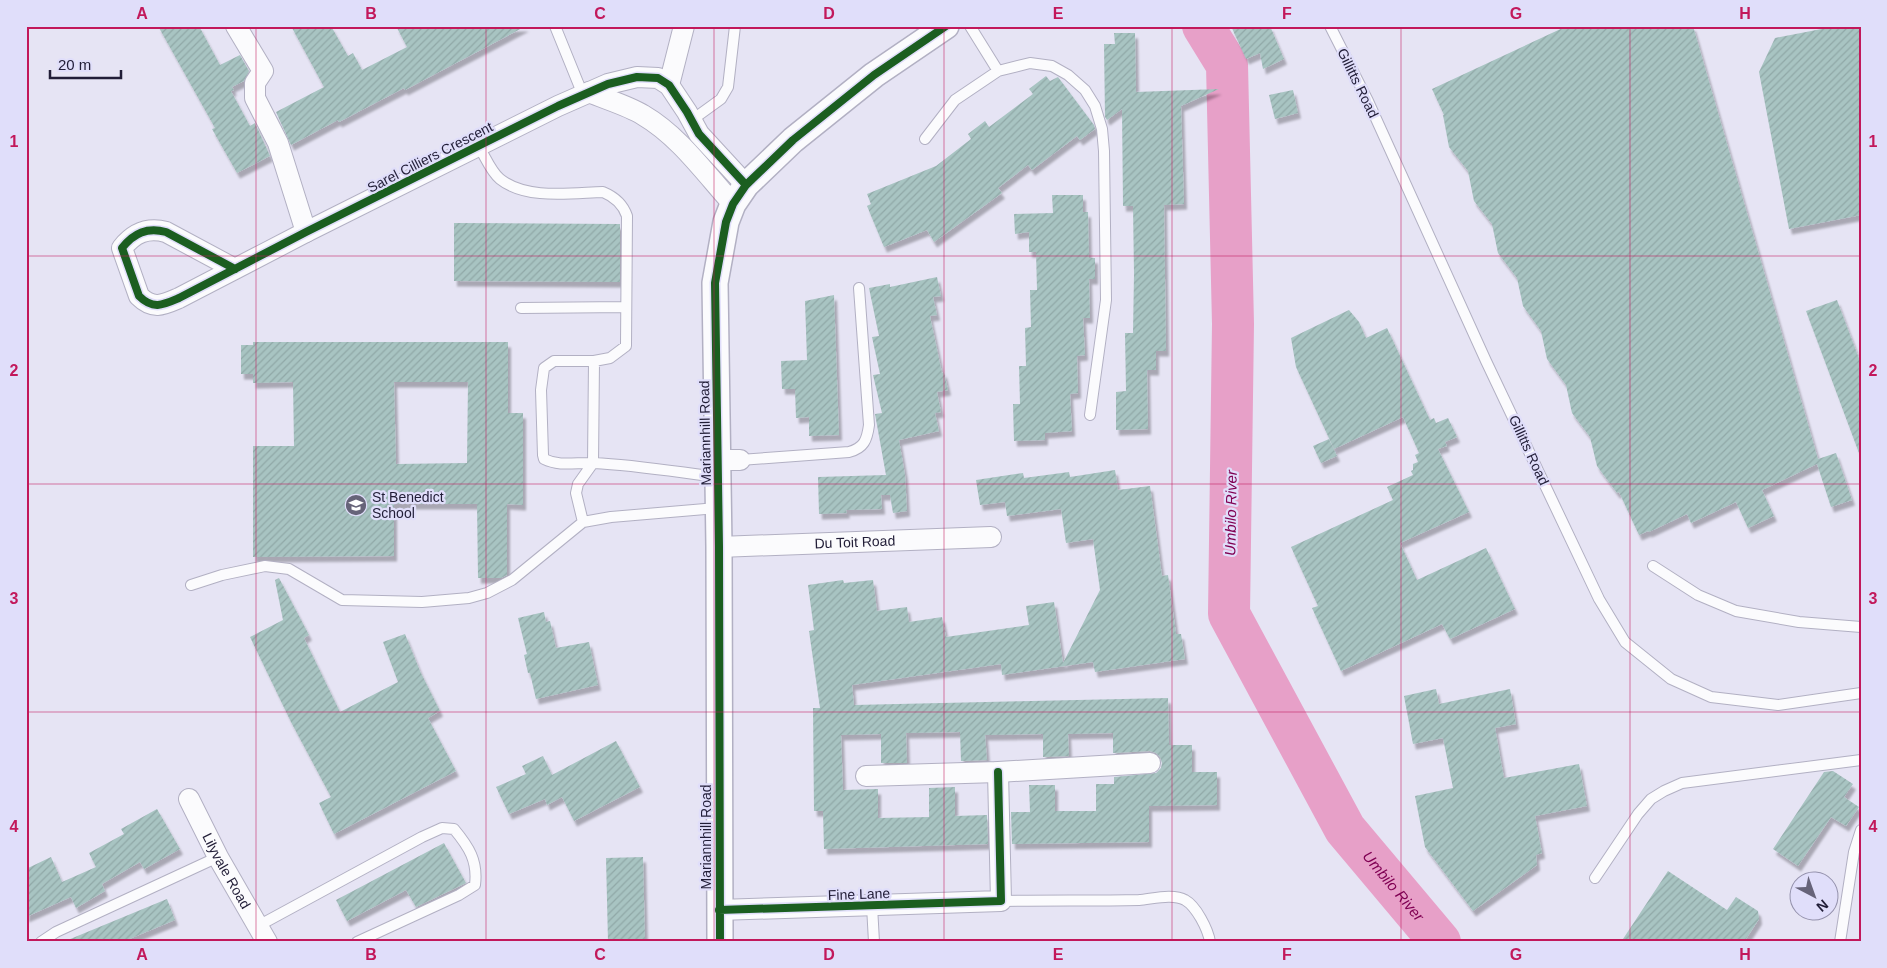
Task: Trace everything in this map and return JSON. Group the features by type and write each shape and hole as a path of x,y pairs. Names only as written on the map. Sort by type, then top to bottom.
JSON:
{"street":[{"path":"236,26 263,71 255,83 255,98 278,143 306,232"},
{"path":"684,26 669,85 739,195"},
{"path":"739,195 793,140 874,75 946,26"},
{"name":"Sarel Cilliers Crescent","path":"235,269 166,232 155,230 135,234 122,248 139,296 153,306 162,306 586,93 637,77 658,78 669,85"},
{"path":"586,93 640,113 655,122 739,195"},
{"name":"Mariannhill Road","path":"720,942 718,507 725,466 715,283 721,246 739,195"},
{"name":"Du Toit Road","path":"719,548 991,537"},
{"path":"866,776 998,772 1150,763"},
{"path":"998,772 1001,900"},
{"name":"Lilyvale Road","path":"189,799 218,856 262,934"},
{"name":"Fine Lane","path":"719,910 1001,900"}],"lane":[{"path":"556,26 586,93"},
{"path":"692,120 721,99 728,86 735,26"},
{"path":"970,26 998,71"},
{"name":"Gillitts Road","path":"1330,26 1368,101 1486,361 1599,600 1625,642 1671,679 1711,697 1778,705 1861,694"},
{"path":"925,139 955,100 998,71 1030,63 1052,66 1068,75 1085,90 1095,106 1102,129 1104,151 1106,300 1090,416"},
{"path":"479,147 499,178 513,187 532,193 603,192 612,196 624,208 627,216 626,346 610,358 594,361 554,361 544,368 541,390 543,455 544,459 550,462 564,464 725,466 857,450 865,443 869,425 859,288"},
{"path":"521,308 626,307"},
{"path":"584,522 576,493 578,484 593,463 594,361"},
{"path":"191,585 222,575 265,566 290,569 342,600 422,602 469,598 487,593 512,580 584,522 611,517 718,507"},
{"path":"1653,566 1698,595 1736,612 1799,622 1861,627"},
{"path":"1595,878 1638,814 1651,799 1682,783 1861,760"},
{"path":"262,934 422,837 442,828 454,829 465,842 472,857 476,871 475,885 459,895 357,942"},
{"path":"1840,942 1854,852 1861,830"},
{"path":"42,942 56,932 218,856"},
{"name":"Fine Lane","path":"1001,900 1140,900 1172,897 1185,900 1198,913 1210,942"},
{"path":"872,906 874,942"}],"building":[{"path":"158,26 199,26 220,65 240,55 249,71 244,81 232,87 234,90 231,91 250,126 255,123 270,156 237,173 212,129 215,128"},
{"path":"291,26 331,26 348,56 353,53 362,70 407,47 396,26 526,26 405,90 404,88 291,145 276,112 324,87"},
{"path":"1231,26 1270,26 1284,59 1263,69 1260,53 1246,59"},
{"path":"1567,26 1693,26 1818,459 1836,453 1852,500 1831,507 1817,464 1762,490 1774,516 1748,528 1736,502 1691,523 1687,514 1639,535 1619,492 1617,493 1597,466 1590,437 1572,413 1566,385 1547,359 1541,331 1523,306 1517,278 1498,253 1492,224 1474,201 1468,171 1449,147 1444,115 1432,89"},
{"path":"1837,26 1861,26 1861,215 1789,229 1759,72 1775,38"},
{"path":"1114,33 1135,33 1136,92 1219,89 1181,106 1184,204 1164,205 1166,351 1156,351 1156,370 1147,370 1148,429 1116,430 1116,392 1126,391 1125,333 1133,333 1134,274 1133,206 1123,206 1122,109 1107,120 1105,117 1104,44 1115,44"},
{"path":"1046,76 1050,81 1058,77 1094,125 1095,129 1080,140 1077,136 1032,170 1028,165 998,188 1002,193 934,242 927,230 884,247 867,206 871,204 867,194 936,166 971,139 968,134 985,121 989,127 1033,94 1029,89"},
{"path":"1293,90 1298,113 1275,119 1269,95"},
{"path":"1052,195 1083,195 1083,212 1088,212 1089,258 1095,258 1095,279 1089,279 1090,318 1083,318 1085,355 1077,356 1078,393 1070,394 1072,431 1045,433 1045,440 1014,441 1013,404 1020,404 1019,366 1026,366 1025,328 1031,327 1030,290 1037,290 1036,252 1029,252 1029,232 1015,234 1014,214 1053,213"},
{"path":"454,223 620,224 620,282 454,281"},
{"path":"937,277 941,296 933,297 937,315 930,316 942,373 944,372 948,390 937,392 941,412 935,413 939,431 899,440 905,475 907,511 893,513 890,495 881,495 882,509 846,510 847,513 819,514 818,477 886,475 875,414 882,413 873,375 880,374 872,337 879,336 869,288 890,284 890,287"},
{"path":"834,295 839,435 809,436 809,417 796,418 795,389 782,389 781,361 807,360 805,301"},
{"path":"1837,300 1861,364 1861,452 1859,453 1806,311"},
{"path":"1349,310 1359,322 1366,338 1387,328 1430,420 1434,418 1436,423 1448,418 1457,437 1445,442 1447,446 1438,449 1469,512 1400,543 1417,580 1486,548 1515,609 1450,639 1442,624 1341,671 1312,608 1318,606 1291,547 1393,500 1387,487 1413,475 1411,471 1413,470 1413,464 1418,462 1415,455 1419,453 1403,417 1334,449 1296,367 1291,338"},
{"path":"253,342 508,342 508,413 523,413 523,505 507,504 507,575 501,578 478,578 477,504 394,504 394,556 253,557 253,446 294,446 293,382 253,383 253,374 241,374 241,345 253,345","holes":["394,382 468,382 467,463 396,464"]},
{"path":"1329,439 1337,456 1321,463 1313,446"},
{"path":"1115,470 1118,490 1150,486 1162,576 1168,575 1176,634 1181,634 1185,659 1095,672 1093,662 1002,675 1001,664 852,685 854,705 1168,698 1169,745 1192,745 1192,772 1217,772 1217,805 1149,806 1149,842 1012,844 1011,812 1030,812 1029,785 1055,785 1055,811 1096,811 1096,784 1114,784 1114,777 1156,773 1161,768 1160,757 1150,751 1113,753 1113,733 1068,734 1069,756 1043,757 1043,734 985,735 987,760 961,761 960,732 906,733 907,763 881,763 881,734 841,735 843,790 878,789 878,818 929,817 929,788 955,787 955,816 987,815 988,844 824,849 823,811 814,811 813,708 820,708 809,631 814,630 808,585 843,580 844,583 873,580 877,611 907,607 909,622 942,617 946,637 1029,625 1026,606 1054,602 1063,663 1100,590 1093,539 1066,543 1061,509 1007,516 1005,502 980,505 976,480 1023,473 1024,478 1069,472 1070,477"},
{"path":"279,578 309,635 304,638 340,712 398,682 383,642 405,634 420,671 440,711 428,718 456,771 334,834 319,803 331,797 291,722 250,637 283,620 275,580"},
{"path":"544,612 546,622 550,621 556,648 589,642 598,685 536,699 524,655 527,654 518,618"},
{"path":"1436,689 1439,704 1510,689 1516,724 1495,728 1504,778 1579,764 1587,806 1535,816 1542,853 1536,855 1537,865 1473,911 1425,847 1415,796 1453,788 1443,738 1413,744 1404,696"},
{"path":"616,741 640,787 574,821 562,797 547,805 545,799 509,814 496,787 526,774 522,766 543,756 552,775"},
{"path":"1833,771 1853,784 1844,797 1859,807 1846,826 1831,817 1798,866 1773,849 1824,772"},
{"path":"157,809 180,849 144,869 140,862 102,884 105,891 76,908 71,897 26,917 26,869 51,857 62,882 96,867 89,853 124,834 121,829"},
{"path":"444,843 466,883 416,907 406,890 347,921 336,900"},
{"path":"643,857 645,942 608,942 606,858"},
{"path":"1668,871 1727,910 1736,897 1758,911 1759,919 1744,942 1621,942"},
{"path":"167,899 175,920 122,942 63,942"}],"waterway":[{"name":"Umbilo River","path":"1203,26 1227,65 1233,324 1229,614 1345,829 1440,942"}],"cycle path":[{"path":"720,942 719,547 715,283 726,222 733,204 746,185 793,140 874,75 946,26"},
{"path":"235,269 166,232 153,230 141,232 131,238 122,248 139,296 154,305 168,303 558,106 608,84 637,77 658,78 669,85 699,134 746,185"},
{"path":"719,910 1001,901 998,772"}],"place":[{"name":"St Benedict School","path":"356,505"}]}
